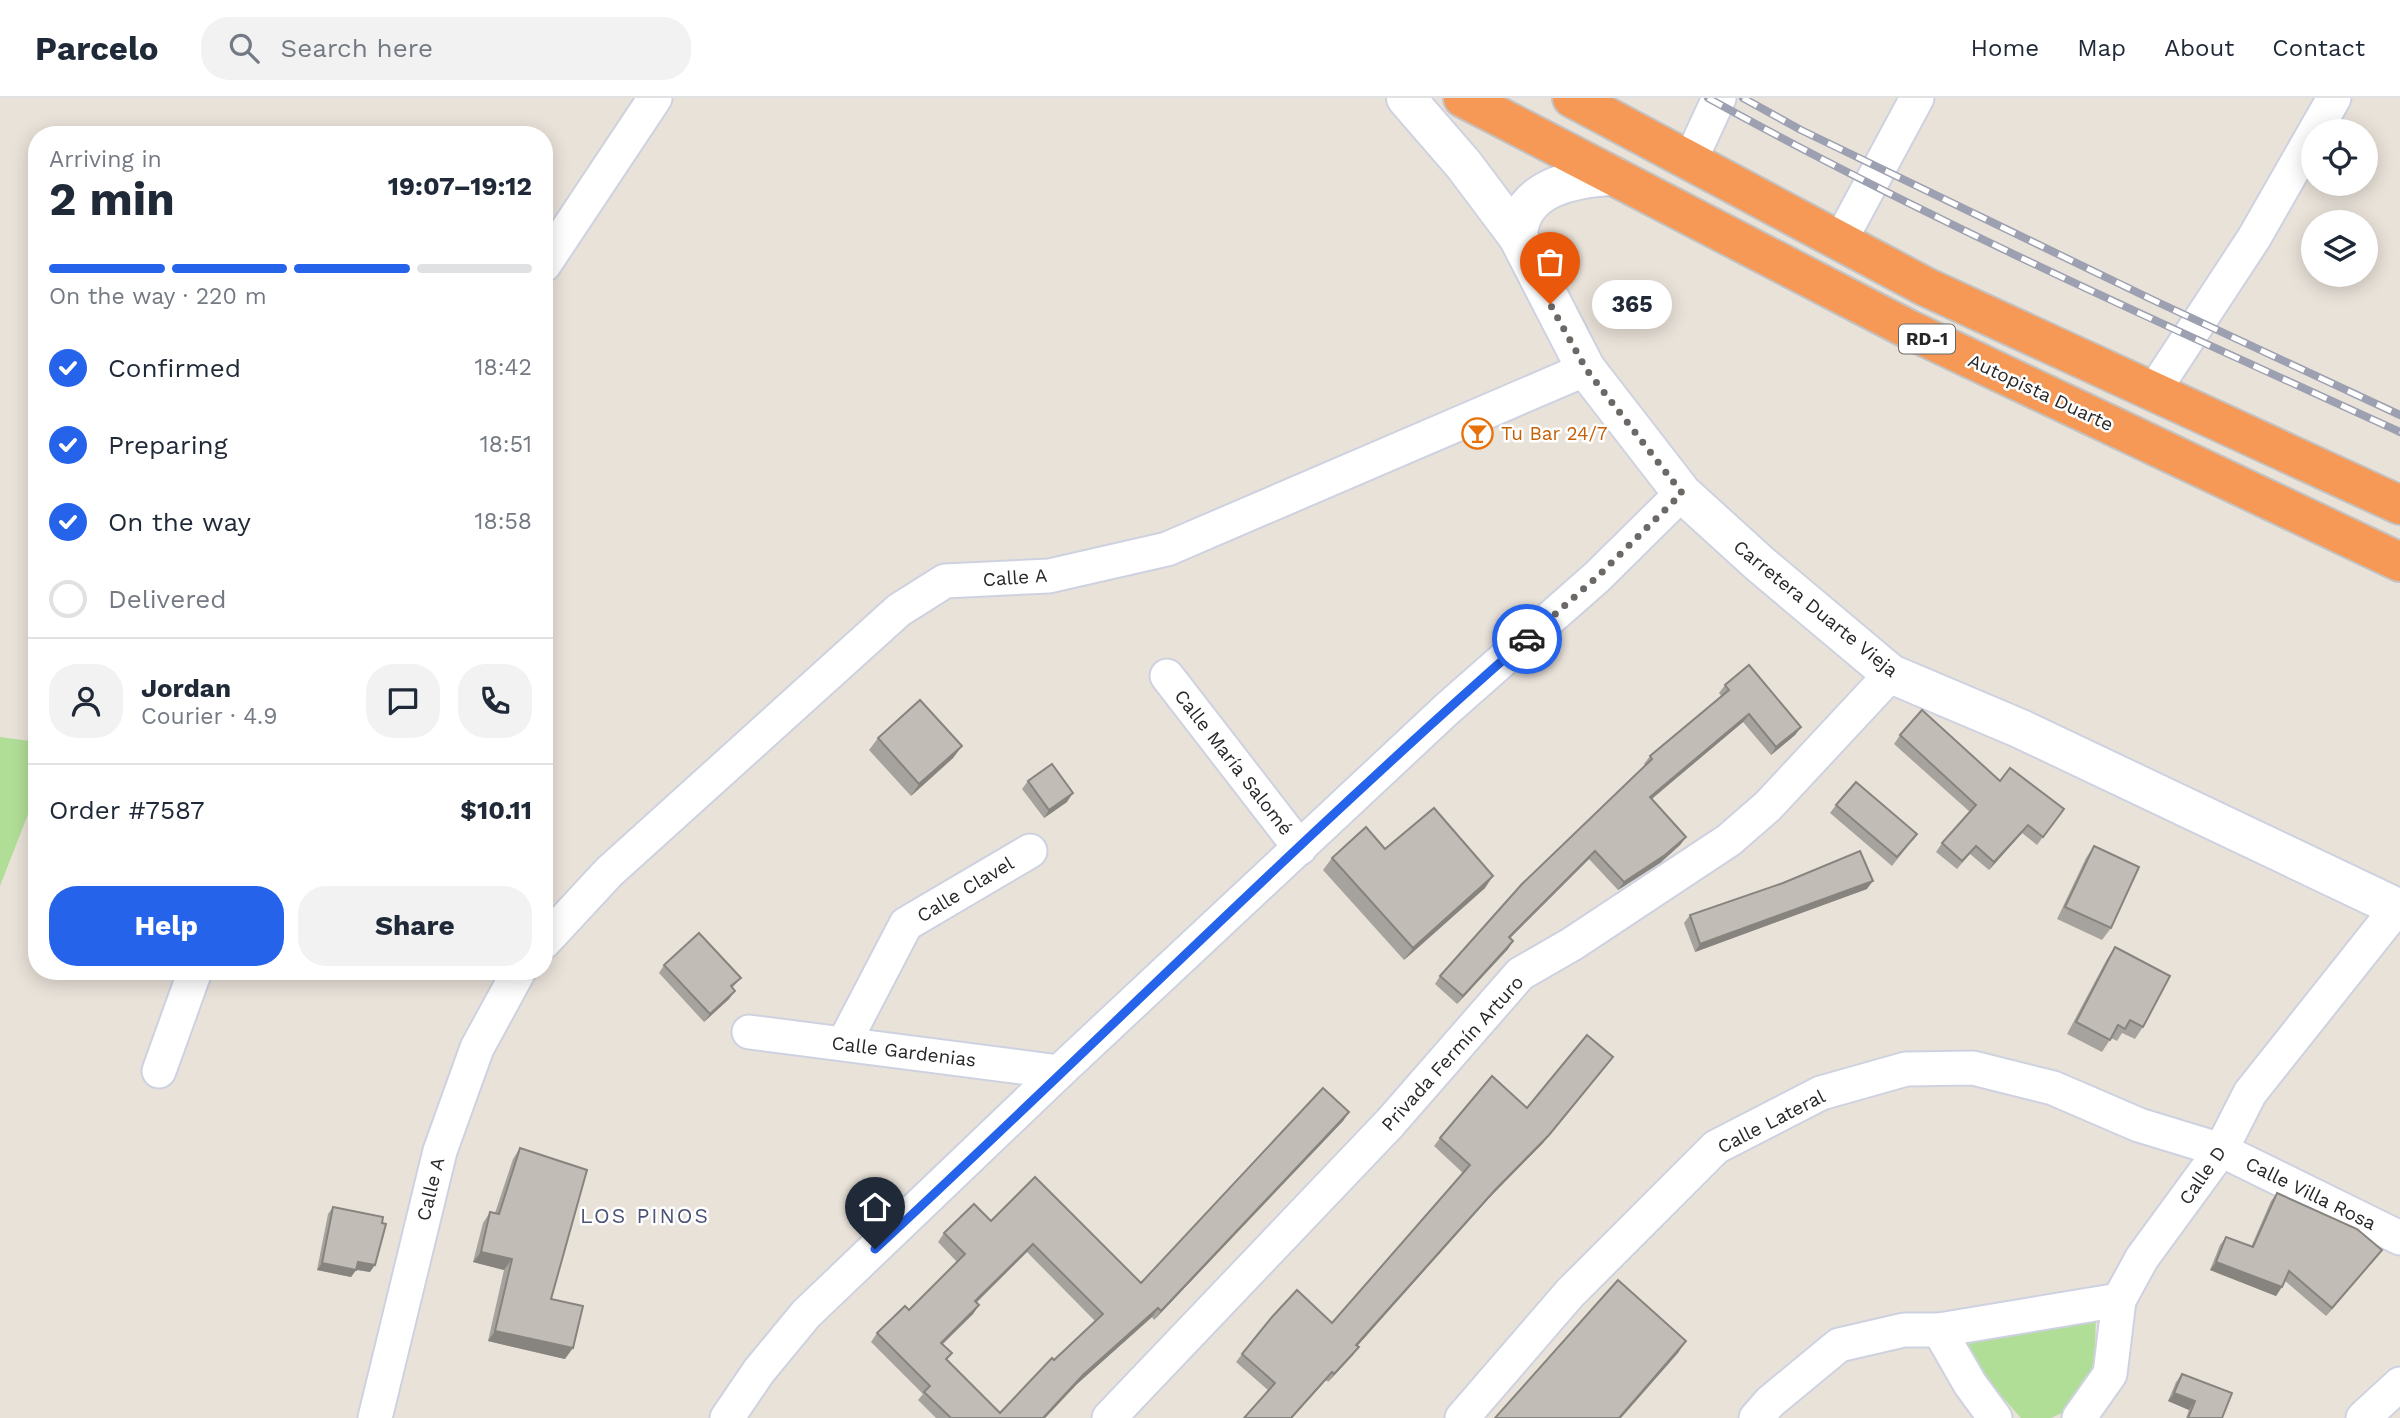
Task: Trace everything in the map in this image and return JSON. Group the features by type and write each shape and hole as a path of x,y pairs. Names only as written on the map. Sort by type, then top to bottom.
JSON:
{"highway":[{"name":"Autopista Duarte","path":"1463,98 1908,329 2400,562"},
{"name":"RD-1","path":"1572,98 1926,287 2400,505"}],"main road":[{"name":"Carretera Duarte Vieja","path":"1406,98 1464,164 1518,237 1586,369 1682,493 1759,564 1891,674 2021,729 2398,909"},
{"path":"1518,237 1518,221 1525,207 1544,192 1593,177 1613,176"}],"street":[{"path":"553,251 655,98"},
{"path":"1690,161 1719,98"},
{"path":"1840,240 1917,98"},
{"path":"2153,392 2254,238 2334,98"},
{"name":"Calle A","path":"553,932 609,872 899,610 945,581 1049,576 1167,548 1586,369"},
{"path":"727,1418 759,1371 806,1314 1059,1072 1447,709 1597,577 1682,493"},
{"name":"Privada Fermín Arturo","path":"1109,1418 1390,1124 1521,974 1572,944 1729,840 1768,806 1891,674"},
{"name":"Calle María Salomé","path":"1167,676 1300,848"},
{"name":"Calle Clavel","path":"844,1043 906,924 1030,850"},
{"name":"Calle D","path":"2119,1300 2142,1258 2221,1150 2250,1093 2398,909"},
{"path":"159,1071 192,980"},
{"name":"Calle A","path":"375,1418 440,1151 477,1048 514,980"},
{"name":"Calle Gardenias","path":"749,1032 1059,1072"},
{"name":"Calle Lateral","path":"1462,1418 1570,1293 1716,1147 1821,1093 1906,1069 1973,1068 2053,1088 2139,1125 2221,1150"},
{"name":"Calle Villa Rosa","path":"2221,1150 2400,1238"},
{"path":"1756,1418 1770,1402 1839,1345 1904,1330 1939,1330 2119,1300 2110,1374 2079,1418"},
{"path":"1939,1330 1970,1384 1996,1418"},
{"path":"1964,1418 1970,1384"},
{"path":"2363,1418 2400,1384"}],"green space":[{"path":"0,737 28,741 28,814 0,886"},
{"path":"2096,1316 2094,1378 2068,1410 2051,1418 2021,1418 1991,1384 1965,1344"}],"building":[{"path":"1749,665 1801,727 1776,747 1749,714 1650,797 1686,837 1665,855 1624,882 1595,851 1509,937 1513,941 1463,996 1440,976 1522,884 1652,759 1650,756 1729,690 1725,685"},
{"path":"920,700 962,746 919,784 878,738"},
{"path":"1922,710 2000,781 2010,768 2064,809 2043,837 2028,825 1994,862 1976,846 1962,861 1942,843 1976,805 1900,735"},
{"path":"1052,764 1073,793 1049,810 1028,781"},
{"path":"1856,782 1917,834 1897,857 1836,805"},
{"path":"1434,808 1493,876 1413,948 1332,858 1366,827 1385,849"},
{"path":"2094,846 2139,867 2111,928 2065,907"},
{"path":"1860,851 1873,881 1700,944 1690,915 1783,883"},
{"path":"699,933 741,978 731,986 735,991 710,1014 664,965"},
{"path":"2115,947 2170,976 2143,1027 2130,1020 2125,1029 2118,1025 2110,1040 2076,1022"},
{"path":"1587,1035 1613,1057 1549,1135 1495,1190 1356,1345 1359,1347 1334,1374 1332,1372 1291,1418 1244,1418 1275,1383 1242,1354 1272,1317 1297,1290 1332,1323 1470,1165 1440,1138 1492,1076 1527,1108"},
{"path":"1323,1088 1349,1112 1161,1311 1158,1308 1083,1375 1043,1418 951,1418 924,1392 930,1386 877,1333 905,1306 909,1310 965,1254 944,1233 974,1204 991,1221 1035,1177 1141,1283","holes":["1033,1244 1103,1314 1054,1360 1052,1358 1000,1413 946,1359 952,1353 941,1343 979,1305 975,1301"]},
{"path":"520,1148 587,1170 551,1299 583,1306 573,1348 495,1331 512,1259 481,1252 490,1212 499,1214"},
{"path":"2277,1193 2357,1229 2382,1250 2332,1308 2289,1271 2282,1287 2216,1262 2226,1237 2253,1247"},
{"path":"333,1207 383,1217 382,1223 386,1224 375,1265 358,1262 356,1270 322,1263"},
{"path":"1618,1280 1686,1341 1619,1418 1495,1418"},
{"path":"2182,1374 2232,1393 2222,1418 2188,1418 2195,1401 2174,1393"}],"railway":[{"path":"1708,98 1792,144 1964,230 2400,432"},
{"path":"1743,98 1801,130 2153,300 2400,415"}],"way so far":[{"path":"1527,639 1597,577 1682,493 1586,369 1550,304"}],"place":[{"name":"365","path":"1550,304"},
{"name":"Tu Bar 24/7","path":"1478,433"}],"district":[{"name":"LOS PINOS","path":"645,1216"}],"route":[{"path":"875,1249 1059,1072 1447,709 1527,639"}]}
